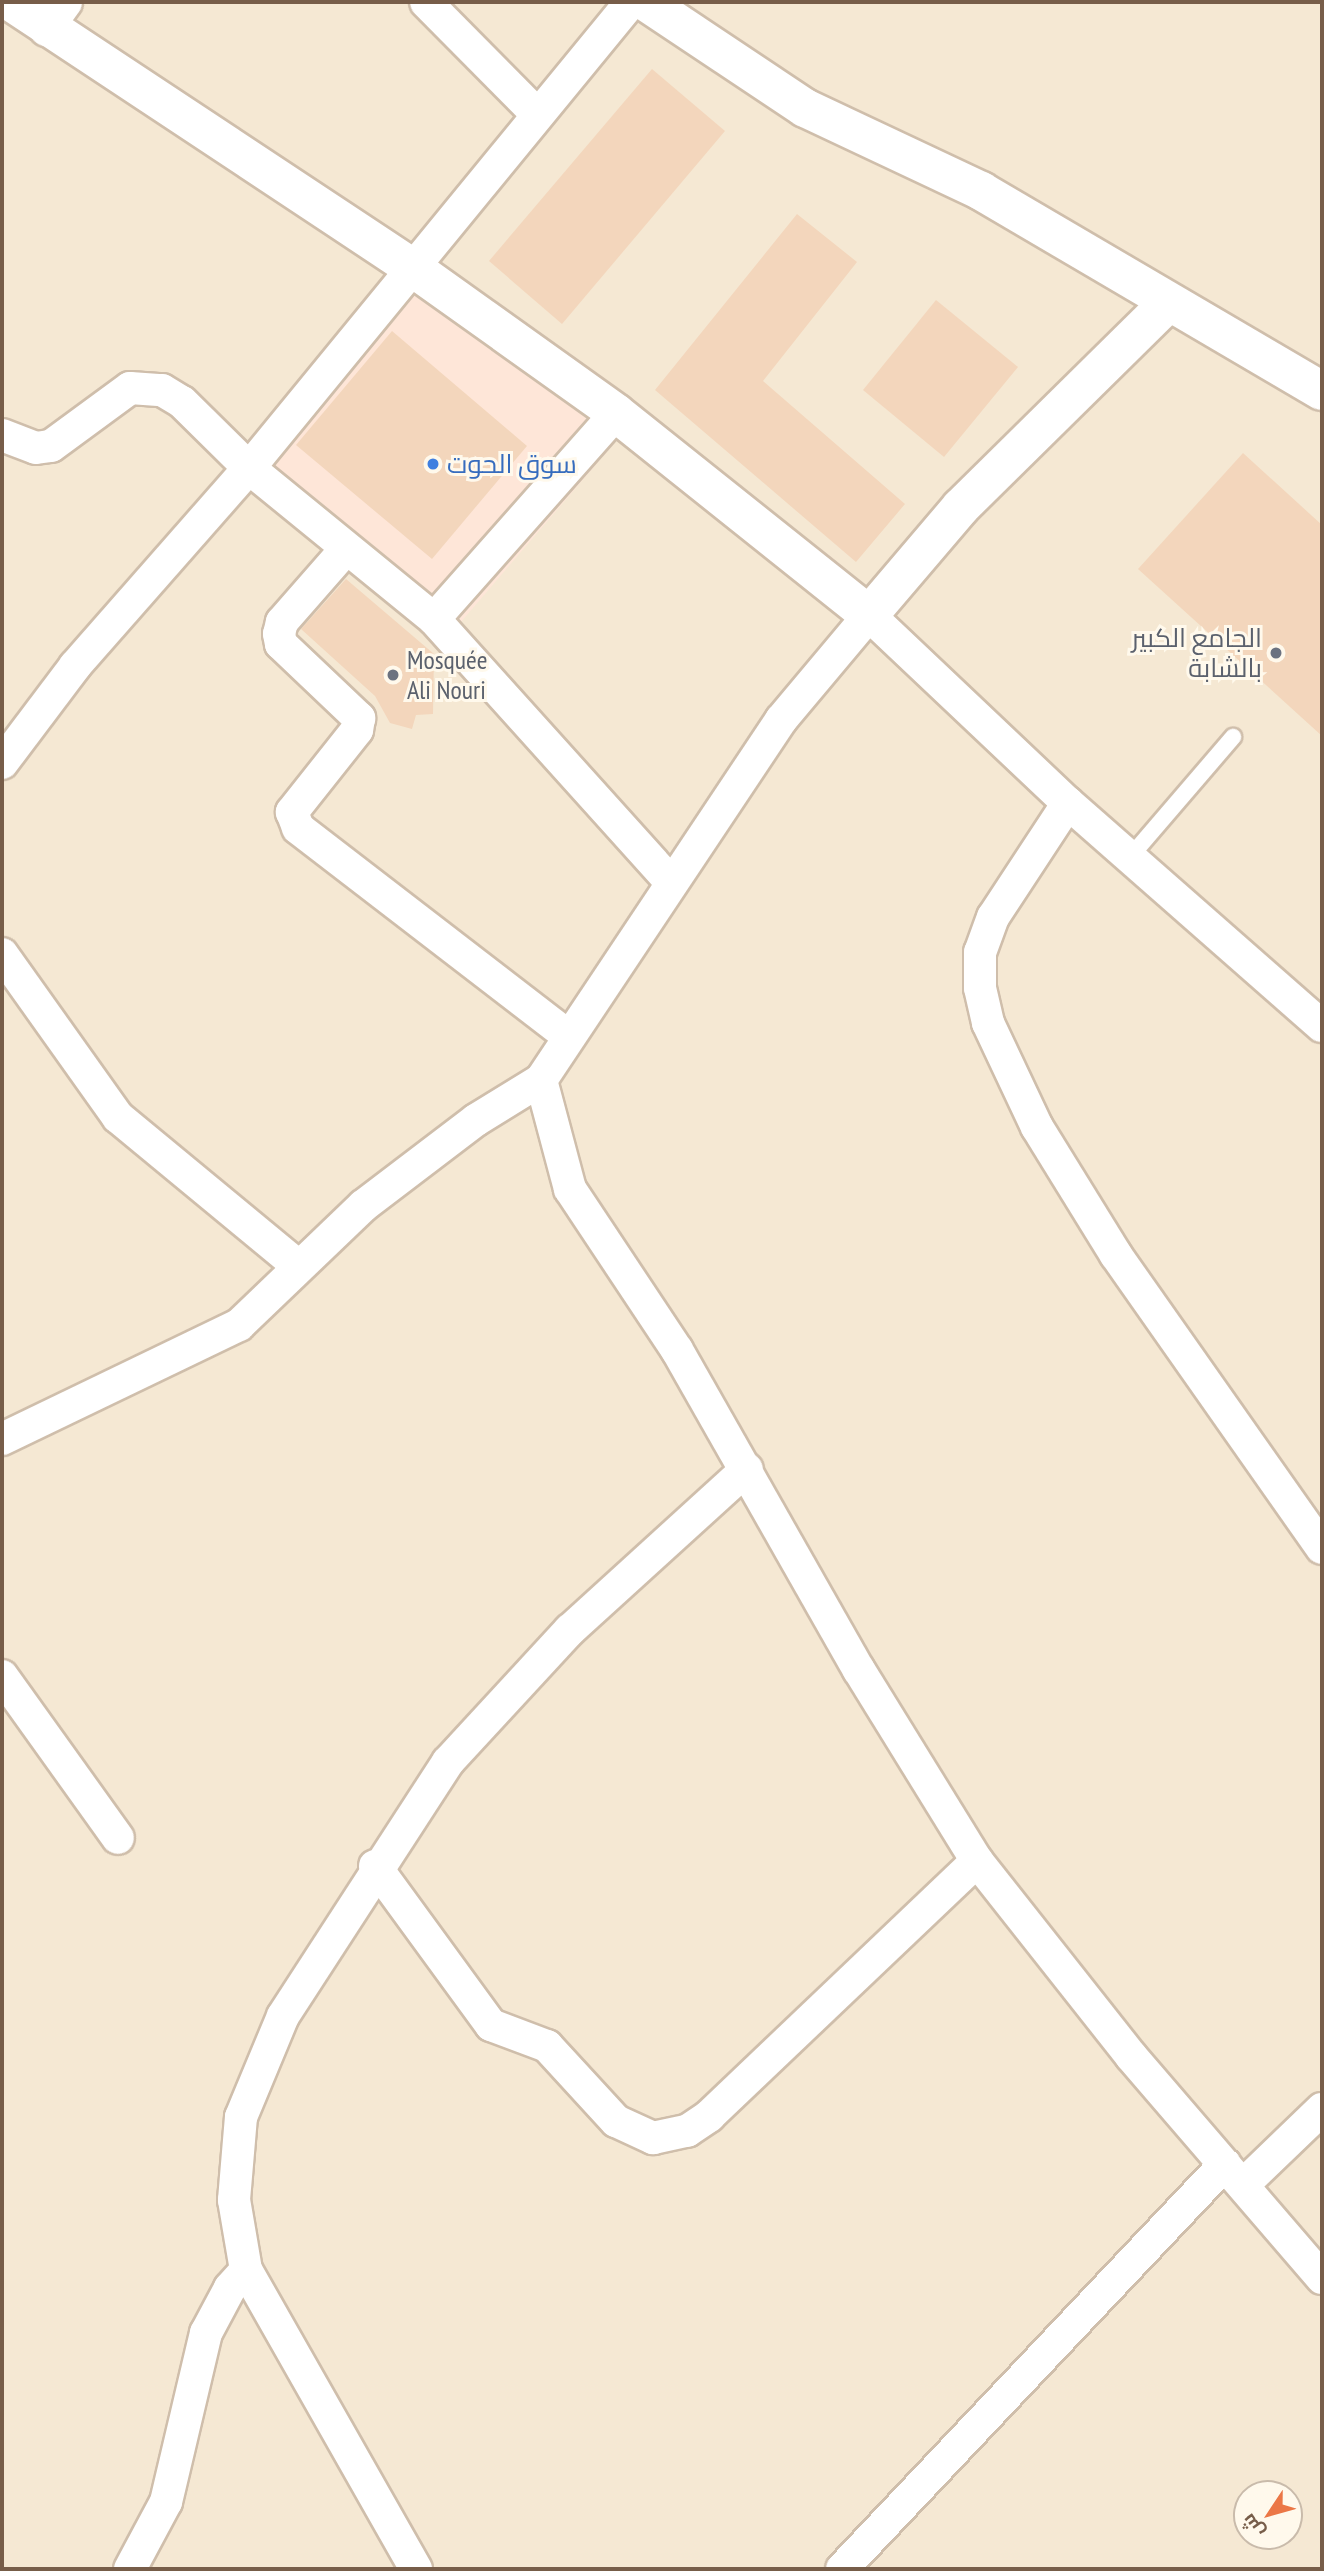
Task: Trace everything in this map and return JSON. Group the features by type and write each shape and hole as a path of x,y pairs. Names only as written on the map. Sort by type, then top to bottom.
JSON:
{"street":[{"path":"11,2 56,16 616,413 869,615 1068,803 1132,856 1322,1026"},
{"path":"426,2 535,112"},
{"path":"2,763 75,666 249,468 413,268 535,112 631,2"},
{"path":"646,2 805,108 981,191 1322,391"},
{"path":"2,1439 239,1325 262,1308 296,1264 419,1162 541,1080 781,720 961,507 1168,303"},
{"path":"2,435 36,448 51,446 114,398 145,386 182,402 249,468 345,550 434,619 672,883"},
{"path":"434,619 616,413"},
{"path":"345,550 282,622 279,634 281,644 359,718 357,730 292,812 298,828 569,1037"},
{"path":"1068,803 989,929 980,952 980,988 988,1023 1037,1127 1116,1255 1322,1548"},
{"path":"2,954 118,1117 296,1264"},
{"path":"541,1080 570,1189 677,1350 859,1670 977,1861 1322,2278"},
{"path":"416,2569 246,2270 234,2200 241,2117 283,2016 375,1866 490,1712 649,1554 747,1469"},
{"path":"2,1676 118,1838"},
{"path":"375,1866 491,2025 547,2046 616,2121 653,2138 687,2132 709,2116 977,1861"},
{"path":"860,2563 1234,2174 1322,2109"},
{"path":"130,2569 166,2501 206,2333 230,2288 246,2270"}],"lane":[{"path":"1132,856 1233,737"}],"shaded area":[{"path":"2,2 1322,2 1322,2569 2,2569"},
{"name":"سوق الحوت","path":"413,292 617,440 442,644 250,488"}],"building":[{"path":"652,69 725,131 562,324 489,261"},
{"path":"797,214 857,262 763,381 905,504 856,562 655,390"},
{"path":"936,300 1018,367 944,457 863,390"},
{"path":"392,331 527,446 432,559 296,445"},
{"name":"الجامع الكبير بالشابة","path":"1243,453 1322,525 1322,736 1138,569"},
{"name":"Mosquée Ali Nouri","path":"346,579 434,654 433,714 416,715 412,729 390,723 375,696 301,629"}],"place":[{"name":"سوق الحوت","path":"433,464"},
{"name":"الجامع الكبير بالشابة","path":"1276,653"},
{"name":"Mosquée Ali Nouri","path":"393,675"}]}
